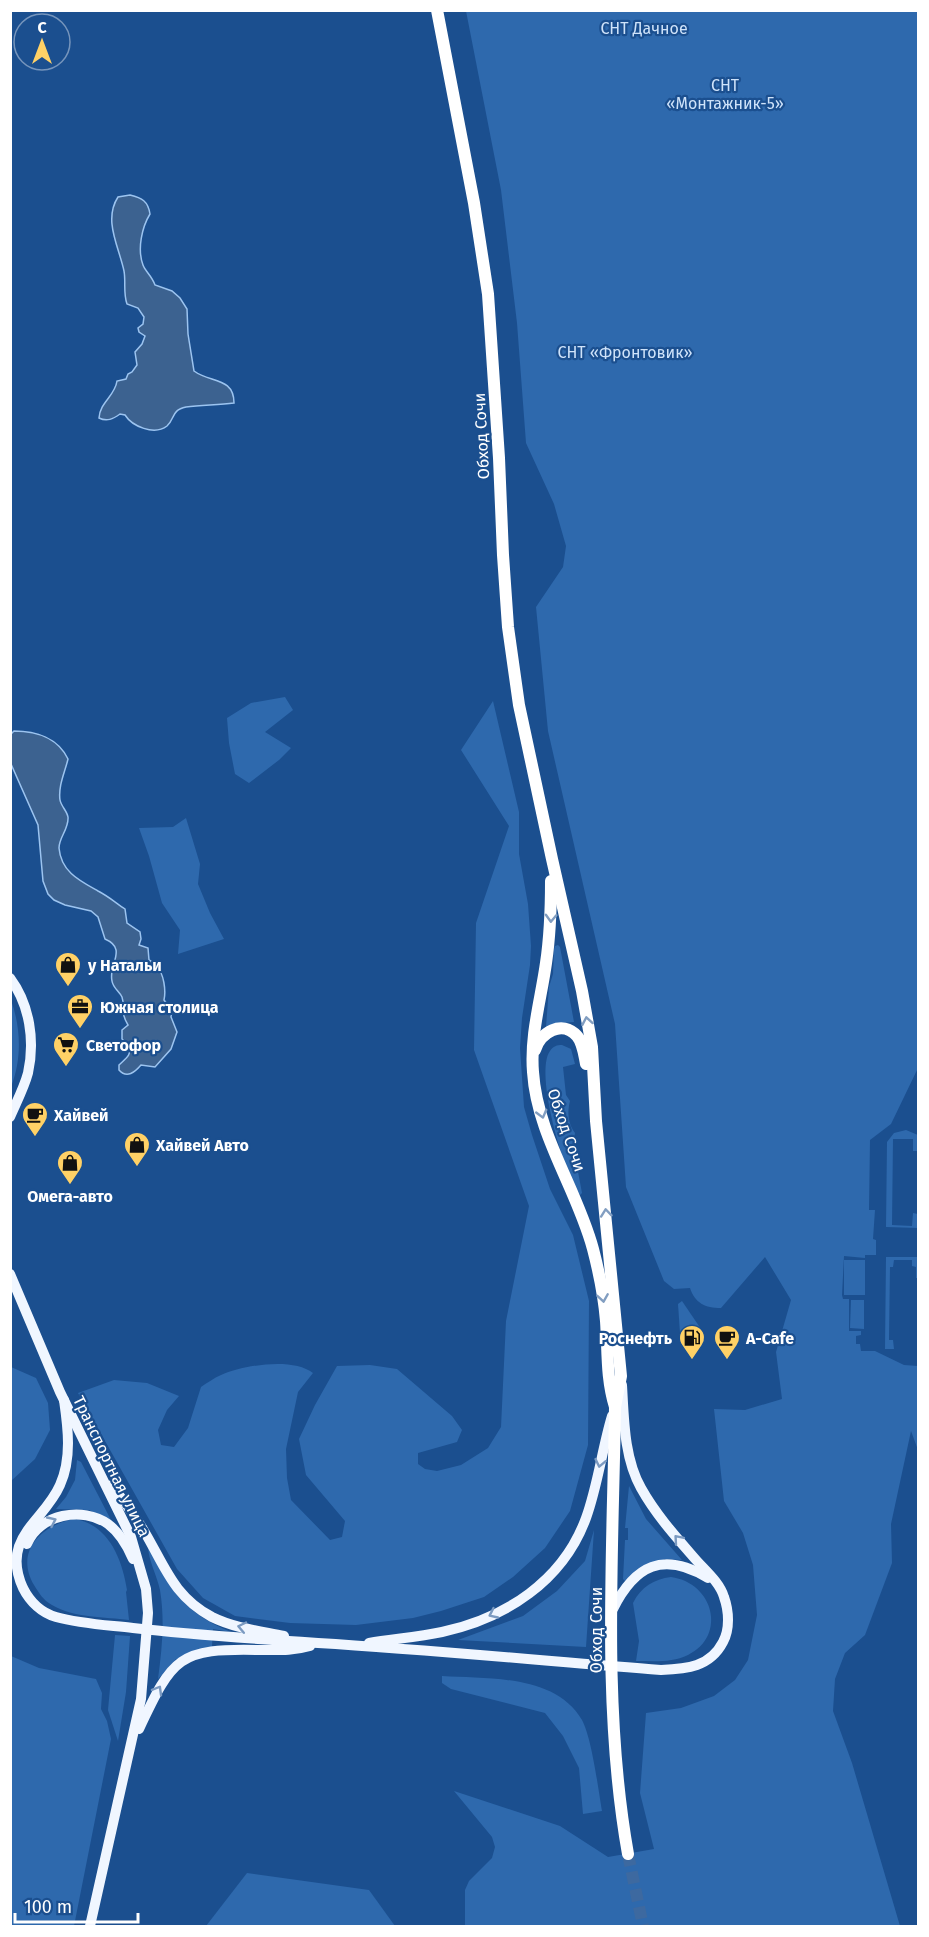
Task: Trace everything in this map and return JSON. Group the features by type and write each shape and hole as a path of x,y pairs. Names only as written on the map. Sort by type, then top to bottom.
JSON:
{"highway":[{"name":"Обход Сочи","path":"437,10 474,203 492,330 508,627 519,705 582,991 592,1047 596,1121 621,1376 615,1407 612,1714 617,1783 628,1854"},
{"name":"Обход Сочи","path":"552,859 551,920 546,966 535,1024 533,1056 535,1089 544,1122 593,1248 603,1297 608,1374 615,1407"},
{"path":"533,1056 538,1041 544,1033 554,1029 564,1029 578,1036 583,1047 596,1121"}],"main road":[{"path":"10,978 22,999 28,1016 30,1038 27,1075 10,1117"},
{"name":"Транспортная улица","path":"10,1274 64,1400 131,1537 139,1558 146,1589 148,1613 141,1699 90,1926"},
{"path":"64,1400 68,1445 66,1466 60,1485 49,1503 30,1524 21,1541 17,1563 22,1587 34,1605 54,1616 120,1627 239,1639 320,1643 661,1670 685,1669 701,1664 717,1653 726,1636 728,1615 724,1595 668,1527 640,1487 628,1451 621,1376"},
{"path":"354,1646 442,1632 476,1622 530,1594 547,1579 572,1548 587,1516 615,1407"},
{"path":"94,1461 144,1530 175,1586 196,1605 212,1616 232,1625 320,1643"},
{"path":"22,1587 22,1560 29,1538 35,1530 50,1520 75,1515 98,1519 115,1530 129,1550 146,1589"},
{"path":"613,1609 622,1589 637,1574 656,1566 668,1564 695,1570 716,1583"},
{"path":"132,1743 160,1687 174,1666 184,1658 198,1652 215,1650 289,1650 320,1643"}],"green space":[{"path":"466,11 918,11 918,1068 891,1124 870,1140 869,1210 875,1210 873,1239 876,1240 876,1255 865,1255 865,1258 844,1256 842,1295 843,1299 849,1299 849,1331 861,1331 861,1335 856,1336 856,1344 860,1344 861,1351 875,1351 904,1365 918,1366 918,1450 911,1431 891,1524 892,1563 865,1635 845,1653 835,1679 833,1711 852,1763 900,1926 465,1926 465,1890 469,1881 492,1858 495,1847 492,1837 454,1791 560,1826 608,1857 654,1849 640,1793 646,1713 681,1708 714,1696 735,1680 748,1660 757,1615 753,1565 743,1533 724,1501 714,1409 745,1410 782,1399 776,1352 791,1300 765,1257 721,1308 701,1304 690,1288 674,1289 664,1281 626,1187 615,1024 548,731 536,607 563,567 566,546 554,504 526,443 517,323 501,190"},
{"path":"285,697 293,710 265,732 291,748 249,783 235,774 227,718 251,703"},
{"path":"493,701 519,812 519,854 528,904 530,965 520,1048 524,1107 550,1189 573,1235 589,1301 588,1445 570,1511 545,1548 513,1577 484,1597 441,1611 413,1618 356,1625 290,1623 235,1616 203,1598 177,1569 78,1393 114,1380 147,1383 179,1396 167,1410 158,1430 161,1445 174,1447 188,1428 201,1387 216,1378 242,1368 268,1364 293,1365 313,1373 298,1392 286,1449 287,1478 291,1500 330,1540 342,1537 345,1521 306,1475 299,1439 337,1366 370,1365 397,1369 452,1416 462,1430 457,1442 418,1453 418,1464 425,1469 437,1471 461,1465 488,1448 501,1427 506,1321 529,1206 474,1050 476,923 509,826 461,750"},
{"path":"186,818 200,864 198,884 224,939 178,954 180,930 162,903 139,828 173,827"},
{"path":"558,945 574,1022 546,1027 554,949"},
{"path":"11,1000 17,1021 19,1044 17,1066 11,1087 12,1045"},
{"path":"562,1045 571,1049 575,1064 563,1067 566,1095 570,1101 569,1118 575,1133 573,1145 582,1193 580,1195 566,1167 548,1101 546,1062 552,1048"},
{"path":"906,1130 918,1135 918,1151 913,1151 913,1139 893,1139 892,1225 912,1226 913,1213 918,1214 918,1228 886,1227 887,1142 894,1133"},
{"path":"886,1257 918,1257 918,1278 916,1278 916,1267 912,1266 912,1260 894,1260 893,1267 890,1267 889,1340 893,1340 894,1349 885,1349"},
{"path":"844,1260 865,1260 865,1295 844,1295"},
{"path":"851,1300 864,1300 864,1329 850,1328"},
{"path":"682,1301 701,1329 699,1335 684,1336 680,1333 678,1304"},
{"path":"11,1367 36,1378 48,1403 50,1430 35,1459 11,1481"},
{"path":"77,1460 81,1462 112,1522 89,1510 56,1509 75,1480"},
{"path":"629,1486 646,1519 682,1560 665,1559 625,1581 623,1579 625,1540 628,1540 628,1528 625,1528"},
{"path":"74,1519 96,1528 111,1544 117,1555 125,1578 129,1620 90,1616 61,1609 46,1601 34,1585 27,1561 29,1551 42,1534 51,1527"},
{"path":"594,1530 586,1647 458,1640 523,1616 557,1591 585,1561"},
{"path":"148,1546 164,1576 180,1598 201,1616 231,1632 213,1629 212,1646 285,1649 176,1659 158,1679 163,1623 160,1590"},
{"path":"671,1577 686,1581 706,1599 711,1624 708,1636 700,1646 682,1658 636,1661 639,1641 633,1603 640,1592 649,1585"},
{"path":"115,1635 130,1636 126,1692 118,1741 108,1710"},
{"path":"11,1656 39,1668 96,1679 102,1693 101,1709 107,1721 111,1739 74,1926 11,1926"},
{"path":"442,1676 519,1682 555,1694 570,1705 586,1728 602,1811 583,1814 579,1768 563,1736 545,1713 451,1689 442,1683"},
{"path":"247,1873 369,1890 395,1926 206,1926"}],"shaded area":[{"path":"130,195 144,201 150,214 140,245 144,267 155,285 172,291 187,309 188,334 194,371 226,385 233,395 234,403 181,408 167,426 156,430 138,426 125,415 120,414 107,420 99,418 117,381 126,379 137,365 135,352 145,336 139,332 138,328 143,324 144,317 138,308 127,304 124,271 112,224 114,206 118,197"},
{"path":"14,731 30,732 46,737 64,752 68,759 60,795 68,817 59,848 63,863 72,875 125,909 127,923 140,932 139,945 148,948 149,960 158,965 157,968 164,983 164,1000 172,1010 171,1017 177,1032 171,1049 155,1067 141,1065 128,1074 119,1070 119,1065 129,1055 130,1046 122,1039 122,1030 128,1025 124,1017 122,997 114,986 111,975 115,947 105,939 98,917 91,911 65,905 48,894 43,881 38,825 11,764 11,734"}],"tunnel":[{"path":"628,1854 643,1926"}],"place":[{"name":"у Натальи","path":"68,988"},
{"name":"Южная столица","path":"80,1030"},
{"name":"Светофор","path":"66,1068"},
{"name":"Хайвей","path":"35,1138"},
{"name":"Хайвей Авто","path":"137,1168"},
{"name":"Омега-авто","path":"70,1186"},
{"name":"Роснефть","path":"692,1361"},
{"name":"A-Cafe","path":"727,1361"}],"park label":[{"name":"СНТ Дачное","path":"644,28"},
{"name":"СНТ «Монтажник-5»","path":"725,94"},
{"name":"СНТ «Фронтовик»","path":"625,352"}]}
